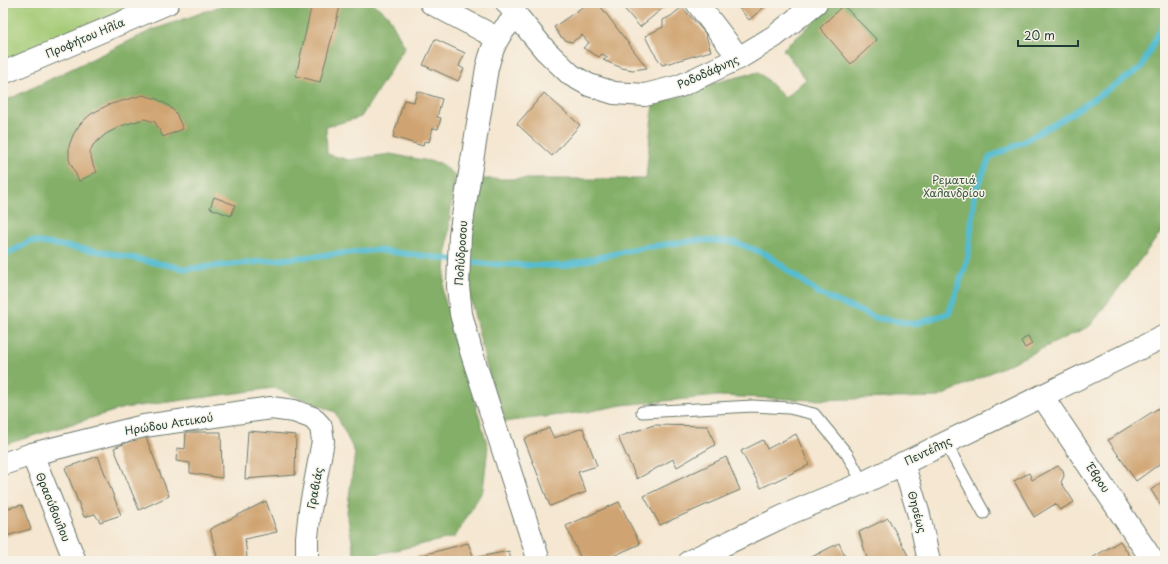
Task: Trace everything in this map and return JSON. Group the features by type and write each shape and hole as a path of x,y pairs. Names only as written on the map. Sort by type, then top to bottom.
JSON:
{"street":[{"name":"Προφήτου Ηλία","path":"3,74 168,3"},
{"path":"431,3 497,38"},
{"path":"697,3 739,58"},
{"name":"Ροδοδάφνης","path":"512,9 545,50 571,75 589,85 614,93 645,95 680,86 739,58 774,36 816,3"},
{"name":"Πολύδροσου","path":"512,9 506,25 491,50 487,68 460,235 458,286 461,314 471,350 539,561"},
{"name":"Πεντέλης","path":"690,561 788,514 862,483 1165,336"},
{"name":"Έβρου","path":"1042,396 1153,561"},
{"name":"Ηρώδου Αττικού","path":"3,464 32,454 144,426 271,408 294,411 313,418"},
{"name":"Γραβιάς","path":"307,561 307,536 310,510 323,441 321,427 313,418"},
{"name":"Θρασύβουλου","path":"32,454 75,561"},
{"name":"Θησέως","path":"903,463 919,515 929,561"}],"lane":[{"path":"642,412 753,406 789,408 814,414 847,454 862,483"},
{"path":"945,442 984,513"}],"green space":[{"path":"3,3 117,3 127,14 3,63"},
{"path":"229,3 372,3 388,15 405,47 361,117 326,127 327,154 349,160 390,154 440,163 455,175 443,294 488,447 483,490 455,537 355,559 347,512 355,453 335,412 274,388 124,408 3,445 3,102 150,31"},
{"name":"Ρεματιά Χαλανδρίου","path":"831,3 1165,3 1165,227 1090,326 939,397 811,400 719,396 622,405 586,412 502,422 485,360 470,296 469,257 478,179 646,179 653,104 684,95 717,82 759,72 785,98 806,79 783,49 801,34"}],"building":[{"path":"312,3 341,3 320,82 296,76"},
{"path":"588,3 598,3 647,68 633,70 622,68 603,60 608,57 602,54 599,57 583,48 589,43 582,35 572,42 567,41 560,36 554,27"},
{"path":"624,3 669,3 640,27 621,5"},
{"path":"735,3 769,3 749,20"},
{"path":"843,5 877,40 851,64 820,28"},
{"path":"682,7 705,33 711,51 662,65 645,36 663,27 663,20 671,16"},
{"path":"435,39 465,53 459,66 464,69 458,81 423,65"},
{"path":"417,91 442,99 437,117 441,118 438,129 433,128 429,142 424,141 423,146 393,137 404,100 414,102"},
{"path":"544,93 580,125 552,156 517,124"},
{"path":"143,95 157,99 169,106 176,113 183,129 163,137 155,122 144,119 121,126 106,134 93,145 90,152 93,165 97,172 79,181 69,160 69,146 73,135 80,124 91,114 108,105"},
{"path":"214,197 235,205 231,216 210,208"},
{"path":"1028,336 1032,344 1025,348 1021,341"},
{"path":"1165,404 1165,460 1136,481 1108,440"},
{"path":"654,425 708,426 715,445 677,467 673,459 637,479 618,437"},
{"path":"549,428 554,438 583,428 597,466 578,472 586,492 550,506 524,439"},
{"path":"248,431 296,435 295,475 245,479"},
{"path":"186,432 221,432 222,478 190,473 190,463 176,461 177,448 185,449"},
{"path":"796,434 809,465 761,488 741,451 763,440 767,449"},
{"path":"145,435 169,496 139,510 114,448"},
{"path":"98,456 121,515 100,522 95,514 84,517 65,468"},
{"path":"726,457 740,490 660,525 644,496"},
{"path":"1058,466 1063,470 1064,476 1061,482 1074,502 1060,510 1055,504 1034,517 1014,481 1029,473 1032,480"},
{"path":"1165,480 1165,512 1151,490"},
{"path":"3,485 8,508 22,505 31,529 3,537"},
{"path":"266,501 277,532 245,539 247,557 238,561 218,561 210,529"},
{"path":"619,502 640,544 602,561 582,561 566,526"},
{"path":"888,518 911,561 868,561 859,532"},
{"path":"1120,541 1133,561 1087,561"},
{"path":"468,543 474,558 509,551 511,561 400,561"},
{"path":"839,543 847,561 804,561"}],"waterway":[{"path":"3,256 31,241 103,252 186,269 376,250 488,264 563,266 639,248 700,240 734,242 766,254 820,294 876,318 915,324 949,313 968,258 975,191 990,157 1023,142 1063,119 1141,68 1165,20"}]}
